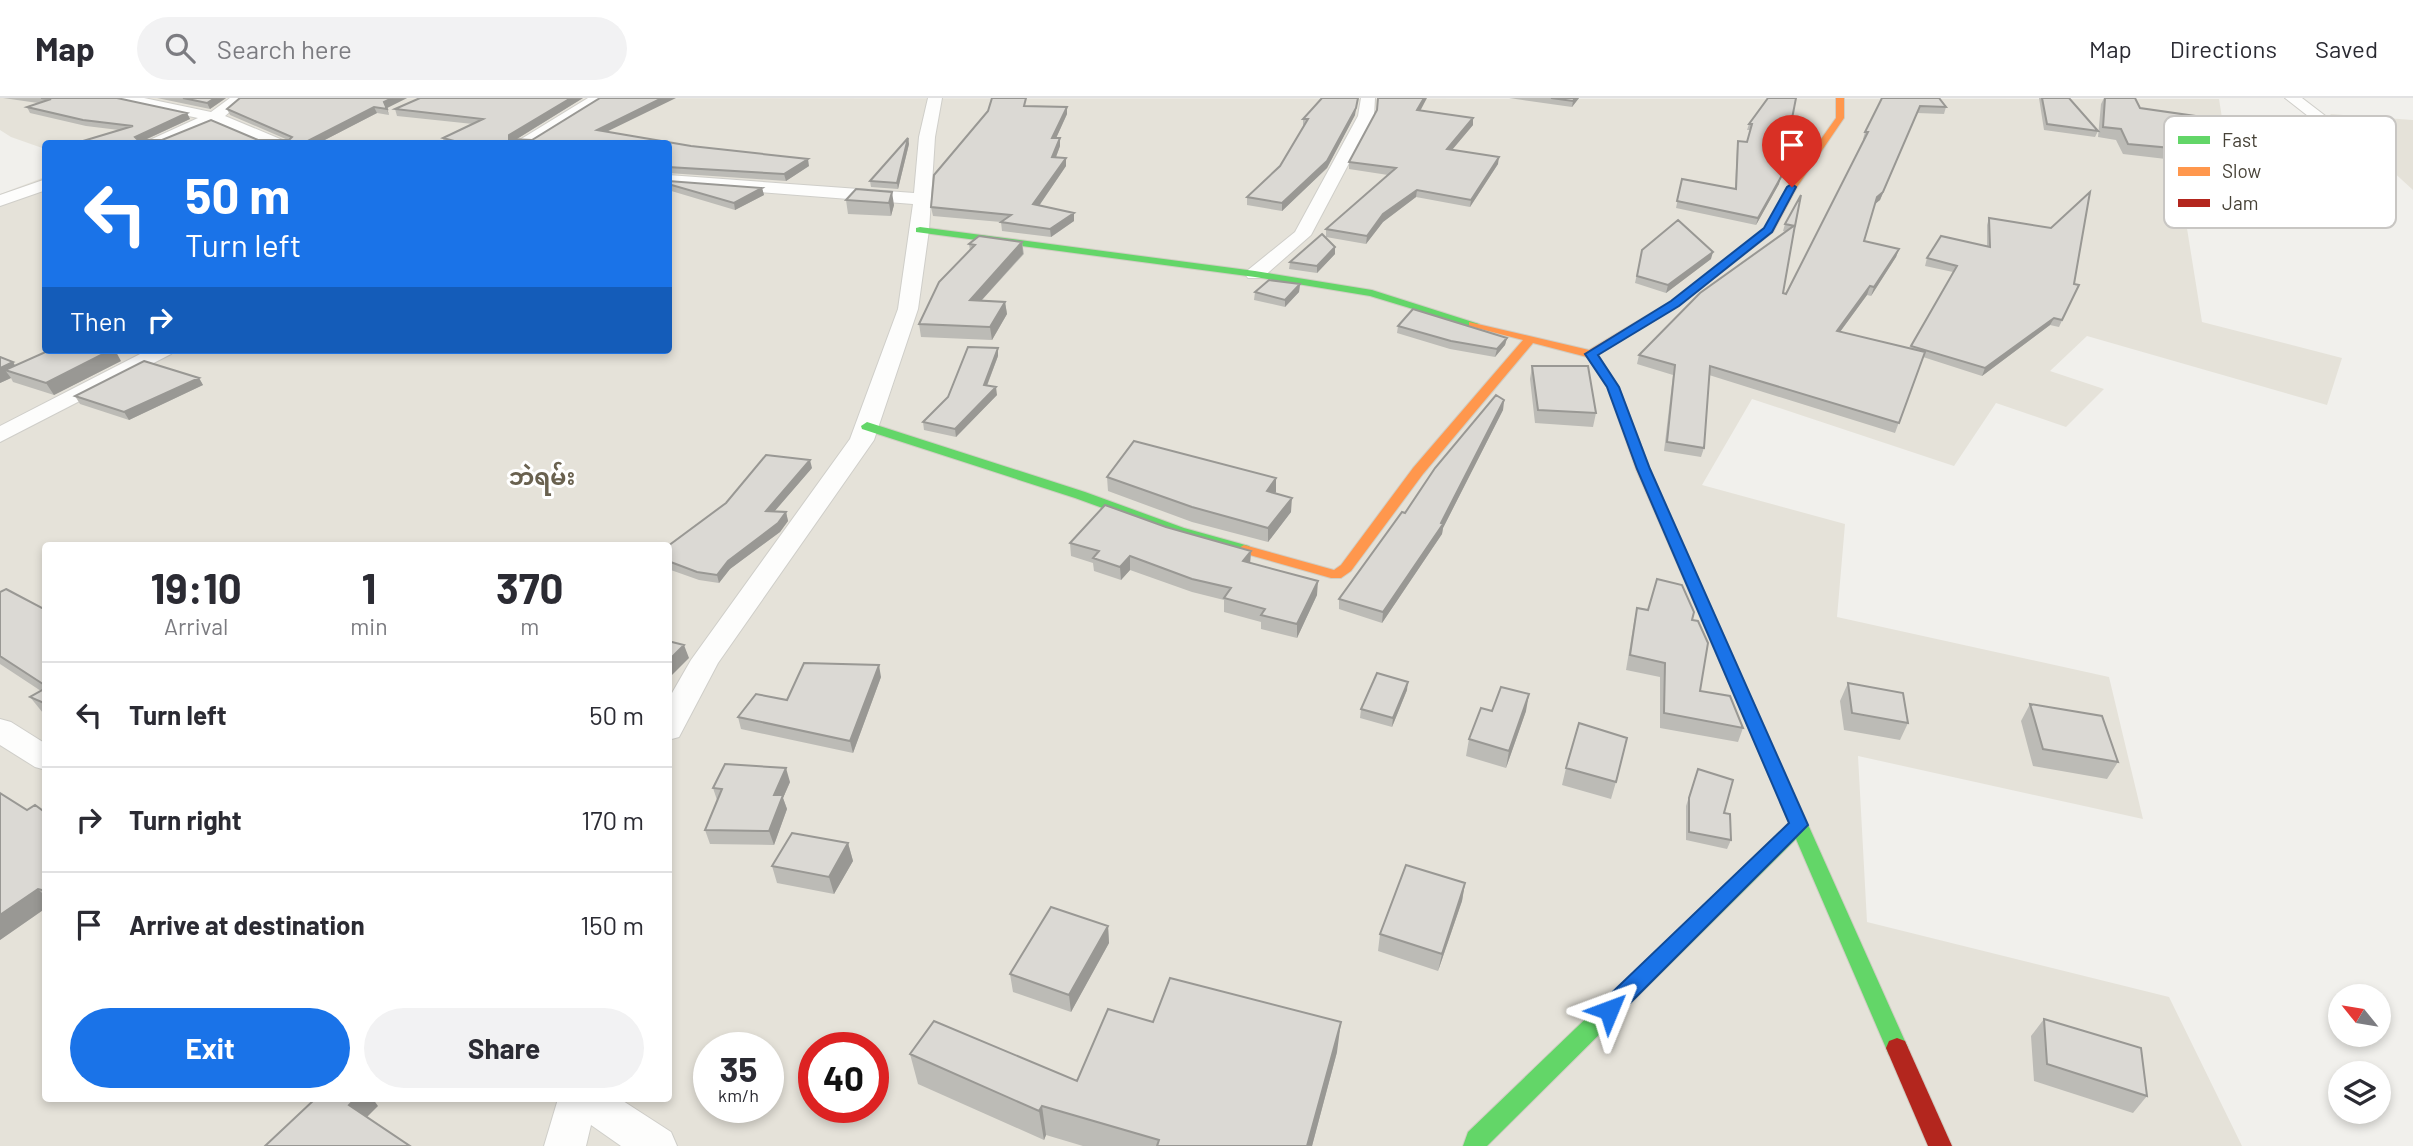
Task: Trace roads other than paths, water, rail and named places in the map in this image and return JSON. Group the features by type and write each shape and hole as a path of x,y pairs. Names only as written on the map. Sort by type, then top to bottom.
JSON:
{"street":[{"path":"122,98 214,117 267,140"},
{"path":"159,140 214,117 239,98"},
{"path":"529,140 598,98"},
{"path":"672,722 705,660 862,440 908,309 920,230 927,137 935,98"},
{"path":"1255,274 1302,235 1366,116 1368,98"},
{"path":"1591,354 1675,303 1769,230 1792,187 1840,118 1840,98"},
{"path":"2292,98 2317,116"},
{"path":"672,180 922,199"},
{"path":"0,201 42,185"},
{"path":"920,230 1255,274 1372,293 1529,340 1591,354 1613,387 1643,469 1940,1146"},
{"path":"867,426 1080,495 1179,531 1336,575 1346,568 1418,471 1529,340"},
{"path":"0,435 156,354"},
{"path":"0,730 42,756"},
{"path":"1475,1146 1476,1140 1799,825"},
{"path":"565,1146 577,1102"},
{"path":"590,1102 656,1146"}],"district":[{"name":"ဘဲရမ်း","path":"542,476"}]}
